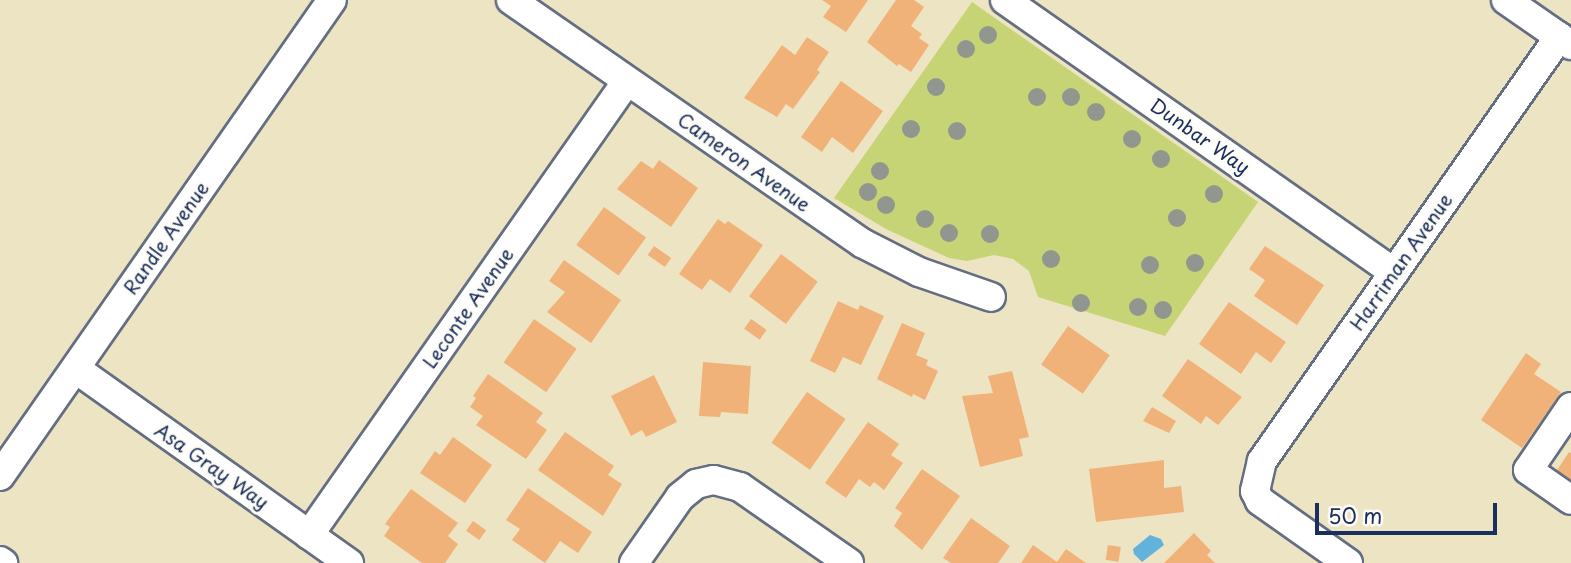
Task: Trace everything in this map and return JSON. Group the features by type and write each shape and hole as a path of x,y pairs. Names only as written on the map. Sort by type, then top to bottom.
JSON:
{"street":[{"name":"Randle Avenue","path":"0,476 332,0"},
{"name":"Cameron Avenue","path":"511,0 862,243 919,272 991,297"},
{"name":"Dunbar Way","path":"1005,0 1394,272"},
{"path":"1506,0 1565,41"},
{"name":"Harriman Avenue","path":"1348,563 1271,512 1259,501 1255,491 1262,461 1394,272 1565,41"},
{"name":"Leconte Avenue","path":"309,535 627,81"},
{"name":"Asa Gray Way","path":"76,369 349,563"},
{"path":"1571,407 1528,470 1571,500"},
{"path":"634,563 680,497 705,481 723,481 740,487 849,563"}],"green space":[{"path":"972,2 1258,202 1165,336 1038,297 1029,271 1013,259 994,255 967,261 949,258 886,229 834,198"}],"water":[{"path":"1150,535 1161,539 1164,545 1142,562 1133,549"}],"building":[{"path":"822,0 868,0 846,32 823,17 831,6"},
{"path":"896,0 914,0 924,7 911,26 922,34 919,38 929,45 911,72 899,64 897,66 867,42"},
{"path":"807,37 829,52 817,70 820,72 793,109 786,104 777,117 744,98 782,45 795,55"},
{"path":"841,81 883,111 853,153 832,137 822,152 801,137"},
{"path":"659,160 698,188 671,227 617,189 641,161 653,169"},
{"path":"604,207 646,238 618,276 576,245"},
{"path":"718,219 725,224 728,221 763,245 730,293 710,279 702,290 679,274"},
{"path":"654,246 671,258 665,267 648,255"},
{"path":"1265,246 1324,285 1297,325 1254,296 1265,280 1249,269"},
{"path":"781,254 818,282 786,324 749,296"},
{"path":"564,260 621,300 591,343 547,312 565,292 549,281"},
{"path":"838,301 858,310 860,305 884,316 861,365 843,357 835,373 810,361"},
{"path":"1229,302 1286,342 1271,363 1256,352 1241,374 1199,344"},
{"path":"534,319 577,349 546,392 504,362"},
{"path":"751,319 767,330 760,340 744,329"},
{"path":"902,323 925,333 916,355 928,360 926,365 938,371 925,400 913,394 912,397 877,379"},
{"path":"1068,326 1110,355 1083,394 1041,365"},
{"path":"1526,353 1541,364 1534,374 1561,392 1522,448 1481,420"},
{"path":"1188,359 1242,397 1218,425 1206,416 1201,424 1162,396"},
{"path":"703,362 751,366 748,414 721,412 720,417 699,416"},
{"path":"1012,371 1029,437 1019,439 1023,456 980,467 962,396 993,393 988,376"},
{"path":"488,374 543,413 536,422 547,430 526,459 476,425 483,416 470,407 476,398 473,396"},
{"path":"654,375 677,422 646,437 642,430 631,436 611,396"},
{"path":"807,392 846,419 810,470 771,443"},
{"path":"1152,407 1176,421 1169,433 1143,421"},
{"path":"868,422 899,444 891,455 903,463 884,490 874,482 870,487 859,479 846,498 825,483"},
{"path":"565,432 614,466 608,475 622,484 603,516 538,470"},
{"path":"453,437 492,465 465,503 420,473 435,451 440,455"},
{"path":"1569,452 1571,453 1571,491 1552,478"},
{"path":"1164,460 1164,488 1181,486 1184,512 1096,522 1089,469"},
{"path":"922,469 960,496 922,550 894,526 902,513 895,508"},
{"path":"528,488 592,532 578,553 560,541 545,563 512,540 520,529 506,520"},
{"path":"411,489 458,523 448,536 458,544 445,563 422,563 384,536 390,527 385,524"},
{"path":"971,518 1010,546 998,563 951,563 943,558"},
{"path":"473,521 486,530 479,540 466,531"},
{"path":"1194,533 1211,551 1207,555 1215,563 1164,563"},
{"path":"1033,545 1057,562 1066,549 1086,563 1021,563"},
{"path":"1108,545 1121,547 1118,562 1106,560"}]}
